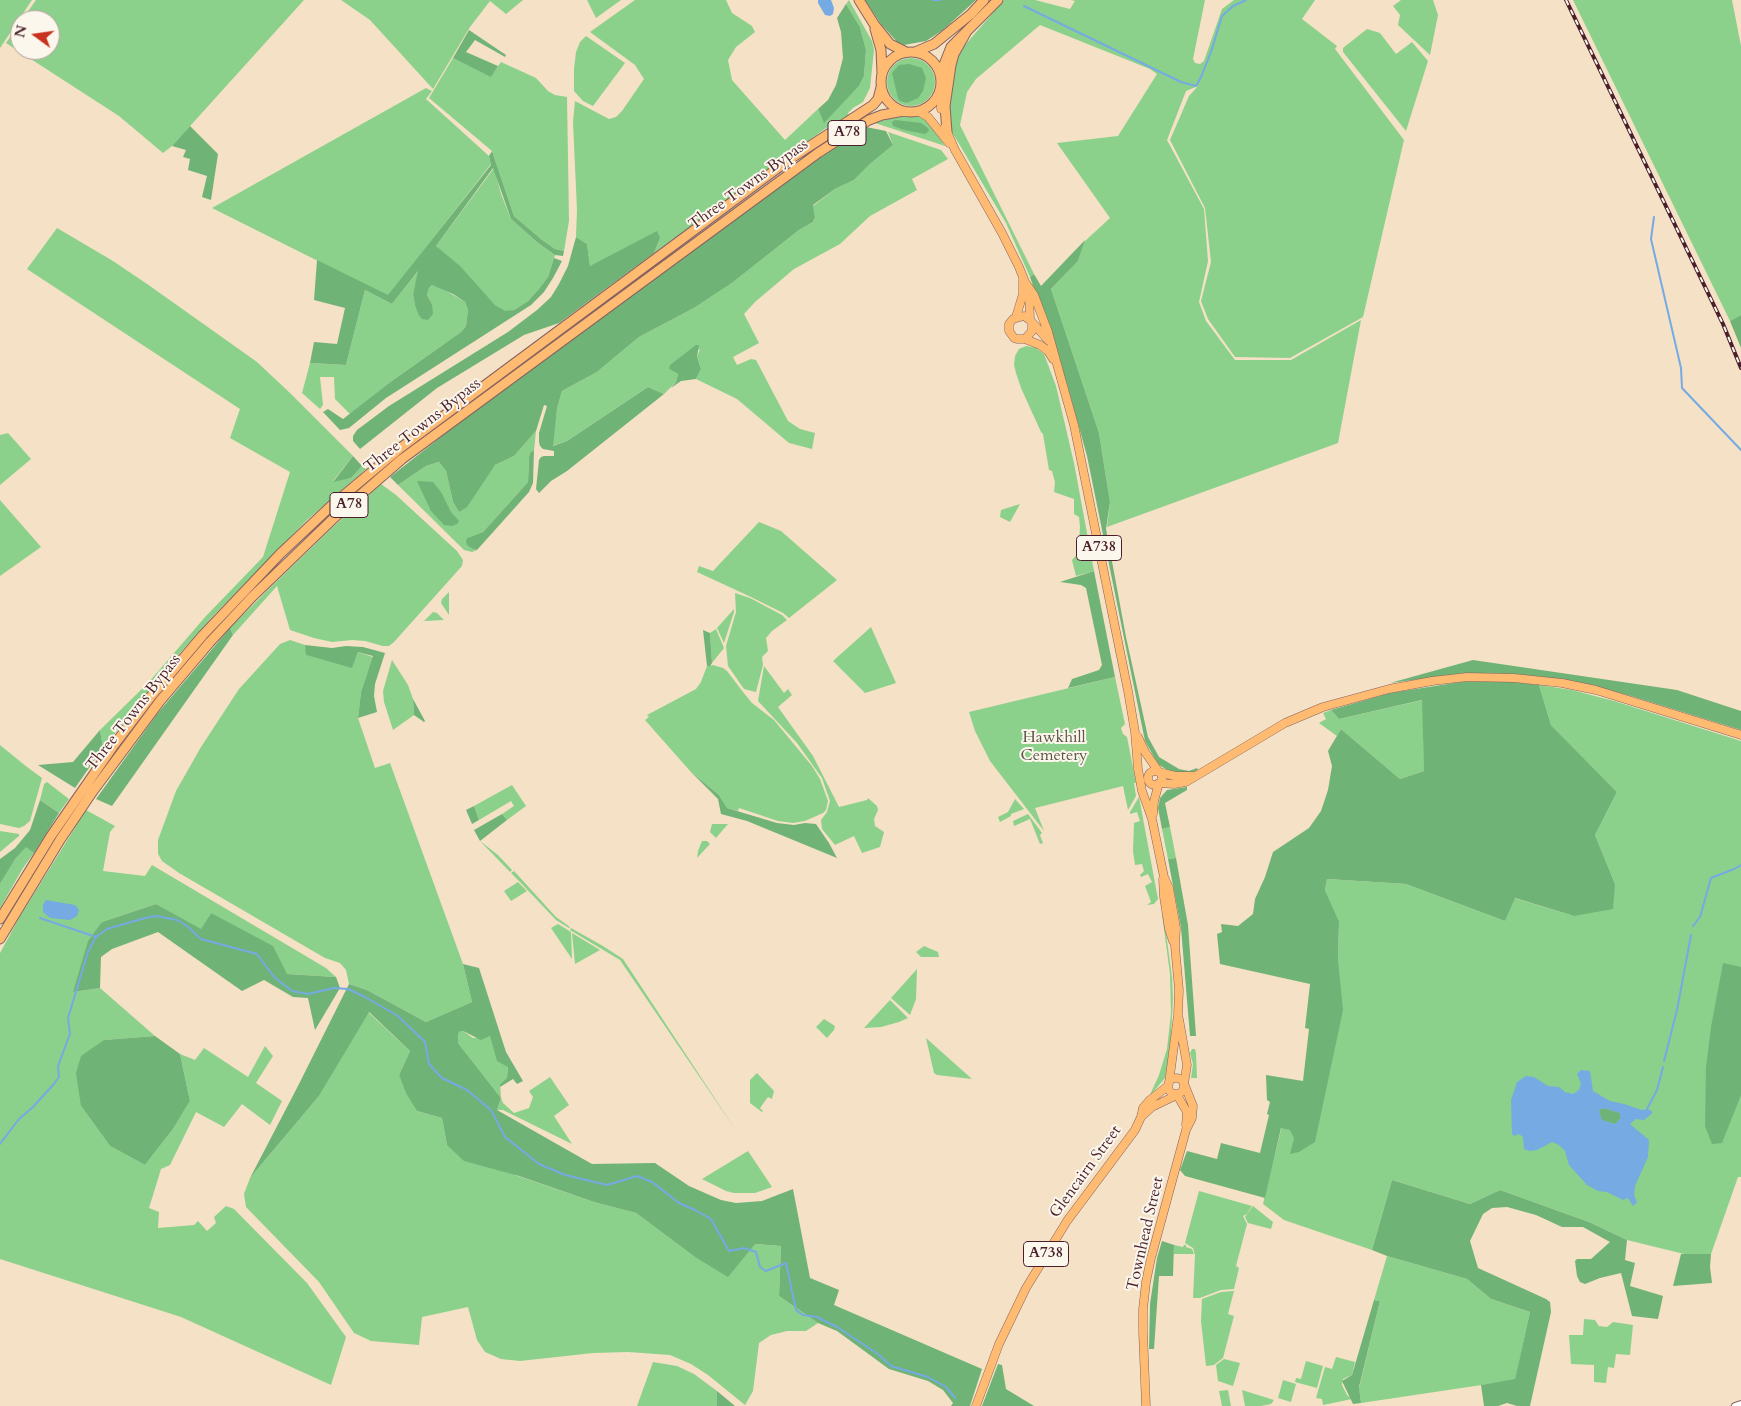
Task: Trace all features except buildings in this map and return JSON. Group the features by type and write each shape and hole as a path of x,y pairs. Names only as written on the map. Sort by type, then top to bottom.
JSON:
{"highway":[{"path":"859,0 874,24 890,44 910,52 920,53 932,60 940,76 941,86 931,104 918,111"},
{"path":"882,75 884,68 890,60 897,55 934,44 971,14 984,0"},
{"path":"940,76 950,47 998,0"},
{"path":"874,24 881,50 882,87 889,102 904,111"},
{"path":"947,132 946,106 951,65 954,54 967,31"},
{"name":"Three Towns Bypass","path":"0,919 83,787 152,695 216,621 287,547 331,506 399,449 790,160 873,105 880,95 882,87"},
{"name":"Three Towns Bypass","path":"0,939 29,889 82,807 122,750 210,642 286,563 402,459 465,411 818,153 870,120 882,115 904,111"},
{"name":"A78","path":"904,111 918,111"}],"main road":[{"path":"941,86 942,115 954,150"},
{"path":"918,111 932,121 954,150 1002,233 1024,279 1034,295 1048,332 1053,352"},
{"path":"1024,279 1030,298 1032,331 1025,339"},
{"name":"A738","path":"1024,279 1016,317 1010,324 1009,331 1017,340 1025,339 1040,345 1048,351 1058,367"},
{"path":"1016,317 1024,316 1031,322"},
{"name":"A738","path":"1031,322 1043,333 1053,352 1068,402 1083,468 1137,749 1149,779"},
{"path":"1149,779 1153,784 1180,784 1197,776 1285,723 1323,708 1389,689 1467,677 1514,678 1562,683 1596,690 1741,735"},
{"name":"A738","path":"1135,732 1145,752 1159,772"},
{"path":"1137,749 1140,776 1152,819 1164,877 1169,888 1176,928 1175,946 1179,990 1178,1014 1168,1084 1172,1093 1177,1095"},
{"path":"1147,803 1149,779 1153,772 1175,776 1197,776"},
{"path":"1152,819 1154,801 1162,778 1159,772"},
{"path":"1178,1014 1186,1058 1185,1085"},
{"path":"1168,1084 1172,1079 1177,1078 1182,1080 1185,1085"},
{"name":"Glencairn Street","path":"976,1406 999,1344 1026,1288 1067,1221 1130,1137 1141,1117 1143,1108 1168,1084"},
{"name":"A738","path":"1177,1095 1182,1093 1185,1085"},
{"name":"Townhead Street","path":"1146,1406 1143,1309 1146,1282 1186,1130 1192,1118 1192,1101 1185,1085"},
{"name":"Glencairn Street","path":"1141,1117 1152,1107 1177,1095"},
{"name":"Townhead Street","path":"1177,1095 1186,1112 1186,1130"}],"street":[{"path":"1735,1406 1741,1404"}],"green space":[{"path":"0,0 32,0 25,10 10,10 10,33 0,48"},
{"path":"36,0 304,0 172,146 163,153 119,116 32,60 60,60 60,10 29,10"},
{"path":"341,0 523,0 506,14 490,1 470,27 433,89 370,20"},
{"path":"587,0 621,0 596,18"},
{"path":"635,0 726,0 732,13 752,26 755,32 736,47 728,60 732,80 785,140 818,109 824,122 859,86 864,76 866,50 860,27 846,4 849,0 872,41 874,50 870,88 863,102 853,108 848,113 849,115 826,128 654,253 660,238 590,266 587,244 576,237 577,210 573,122 575,101 609,119 616,117 644,79 635,65 590,32"},
{"path":"865,0 976,0 943,30 926,41 904,45 898,43 881,24"},
{"path":"1004,0 1035,0 1070,9 1075,1 1071,0 1205,0 1193,59 1195,63 1200,64 1204,61 1222,9 1234,0 1315,0 1302,19 1337,46 1335,49 1404,140 1363,317 1290,358 1235,357 1208,319 1201,301 1211,262 1205,208 1170,140 1189,96 1198,86 1186,91 1167,140 1204,209 1208,261 1199,302 1206,321 1235,360 1291,360 1361,320 1338,443 1107,527 1110,502 1099,433 1051,289 1078,261 1084,242 1110,218 1057,143 1118,136 1157,74 1150,69 1040,25 976,79 967,92 960,125 1034,274 1030,277 1006,223 952,132 948,122 948,102 959,52"},
{"path":"1401,0 1433,0 1438,15 1430,55 1398,25 1400,15 1393,6"},
{"path":"1573,0 1732,0 1741,46 1741,315 1730,321"},
{"path":"846,4 860,27 866,50 864,76 859,86 824,123 818,109 828,100 836,85 843,58 841,32 837,18"},
{"path":"1367,29 1380,33 1396,54 1412,42 1428,61 1406,131 1343,52 1343,48"},
{"path":"469,30 506,55 505,57 475,40 466,52 498,66 491,77 453,58"},
{"path":"586,36 625,63 593,106 583,101 574,91 576,52 580,42"},
{"path":"10,37 10,46 6,43"},
{"path":"453,58 491,76 501,62 536,78 548,91 555,95 567,97 569,221 564,251 555,249 514,216 492,151 429,98"},
{"path":"911,58 920,60 928,65 933,73 935,82 933,91 928,99 920,104 911,106 902,104 894,99 889,91 887,82 889,73 894,65 902,60"},
{"path":"909,64 922,68 926,78 923,91 918,98 907,103 900,101 898,98 892,73 899,65"},
{"path":"426,88 432,91 426,99 489,156 491,164 388,296 212,208"},
{"path":"909,116 922,117 929,122 945,146 875,123"},
{"path":"895,120 921,123 929,131 925,134 904,130 893,126 892,122"},
{"path":"190,126 218,154 211,200 202,197 207,176 188,170 190,159 183,157 186,150 172,146"},
{"path":"866,127 886,131 893,145 854,180 835,189 813,205 815,217 813,222 799,230 732,283 694,308 639,337 597,372 562,391 557,409 553,446 567,441 648,387 664,394 567,471 551,481 539,493 536,489 539,460 544,456 554,456 554,451 543,449 539,442 539,433 547,406 544,405 536,431 514,456 495,465 467,507 459,512 453,502 446,471 439,462 426,466 398,485 390,477 460,422 853,134"},
{"path":"888,132 941,150 948,159 912,179 917,190 870,216 840,244 794,269 755,302 744,314 759,343 733,357 737,365 751,359 756,360 788,421 800,429 815,433 812,449 789,443 737,399 696,379 701,369 697,357 700,349 669,369 678,374 676,382 664,394 648,387 567,441 552,446 557,409 562,391 597,372 639,337 694,308 732,283 799,230 813,222 815,217 813,206 835,189 854,180 893,145"},
{"path":"492,151 514,216 555,249 564,251 563,256 555,255 538,243 511,219 493,168 436,246 460,266 495,305 505,311 514,310 528,301 548,277 554,258 562,261 553,278 544,292 531,305 386,398 349,428 340,430 323,412 328,409 343,419 389,383 461,332 466,326 468,310 465,302 453,294 432,285 427,295 432,304 433,314 428,320 422,319 415,306 413,294 418,271 392,304 365,290 346,365 310,363 314,342 337,344 345,308 314,300 317,260 388,295 491,165 489,156"},
{"path":"494,168 501,194 511,219 555,255 548,277 538,290 528,301 506,313 495,305 436,246"},
{"path":"57,228 113,261 257,362 353,456 333,481 351,478 362,466 366,469 307,520 211,618 103,748 100,730 149,682 206,616 263,557 290,472 230,438 240,409 27,269"},
{"path":"657,231 660,238 654,253 559,323 524,335 437,388 360,449 353,441 353,436 357,430 389,406 508,332 537,310 551,297 559,284 568,266 576,237 587,244 590,266"},
{"path":"1085,240 1078,261 1051,289 1099,433 1110,502 1106,529 1126,637 1148,737 1159,757 1179,769 1189,771 1197,768 1198,770 1191,773 1179,774 1167,770 1158,764 1145,741 1087,456 1067,384 1030,277 1034,274 1041,286"},
{"path":"419,270 413,294 418,314 432,304 427,295 429,288 432,285 438,286 465,302 468,310 466,326 461,332 389,383 350,414 335,399 334,377 320,377 323,405 320,409 302,393 310,363 346,365 365,290 392,304"},
{"path":"1741,315 1741,348 1730,321"},
{"path":"696,345 699,345 697,357 701,369 696,379 681,381 671,388 676,382 678,374 669,369 670,365"},
{"path":"1026,346 1036,348 1044,354 1056,386 1074,463 1094,571 1076,576 1072,560 1080,551 1077,547 1079,544 1080,527 1079,517 1074,514 1074,499 1054,492 1055,482 1052,471 1049,470 1043,434 1021,388 1014,365 1015,356 1019,349"},
{"path":"536,431 534,450 530,453 529,457 528,482 483,532 467,538 473,549 477,550 472,552 464,550 398,485 426,466 439,462 446,471 453,502 459,512 495,465 514,456"},
{"path":"8,433 31,459 0,485 0,435"},
{"path":"534,450 533,483 529,492 477,550 473,549 467,545 467,538 483,532 528,482 529,457 530,453"},
{"path":"353,456 362,466 351,478 333,482"},
{"path":"417,481 433,482 441,492 451,512 459,521 457,524 452,526 444,525 431,511"},
{"path":"381,484 396,495 457,551 463,560 462,566 394,642 389,646 383,646 365,641 332,642 290,630 277,586 233,635 230,628 334,526"},
{"path":"0,500 41,547 0,576"},
{"path":"1020,504 1010,522 1000,517 1001,510"},
{"path":"759,522 781,531 837,580 789,618 751,597 697,572 699,566 713,571"},
{"path":"1094,571 1115,677 1068,688 1072,679 1099,670 1102,665 1086,588 1081,585 1060,582"},
{"path":"449,592 449,615 441,603 442,599"},
{"path":"735,593 750,598 782,615 787,620 766,638 768,651 762,657 763,665 756,692 744,689 728,666 726,646 736,612"},
{"path":"734,609 734,612 724,643 717,628"},
{"path":"433,612 437,613 444,620 424,621"},
{"path":"871,627 896,683 865,693 833,661"},
{"path":"230,628 233,635 112,806 96,799 157,714"},
{"path":"716,629 724,648 712,663 710,633"},
{"path":"703,630 710,633 712,663 710,666 707,666"},
{"path":"290,640 305,645 307,655 352,667 358,652 373,657 361,692 358,718 375,768 390,763 463,964 472,1002 426,1022 367,990 349,984 346,970 340,963 325,958 179,873 162,861 158,854 158,840 176,791 201,747 239,689 280,644"},
{"path":"305,645 332,648 346,646 363,647 385,653 375,684 374,696 377,712 358,718 361,692 373,656 358,652 352,668 306,655"},
{"path":"392,660 408,685 413,699 414,715 393,730 384,702 383,691"},
{"path":"1473,660 1677,690 1741,711 1741,730 1631,696 1555,679 1467,673 1390,683"},
{"path":"713,665 727,671 752,703 774,720 812,766 820,779 828,801 826,810 823,813 805,821 793,823 778,821 739,808 738,811 727,808 719,795 690,771 645,720 649,717 647,715 696,689 707,666"},
{"path":"764,666 784,693 788,689 792,695 778,707 813,756 839,807 867,800 868,798 877,806 878,810 874,819 875,826 884,832 880,847 862,853 854,836 835,845 822,829 821,820 827,812 830,801 822,778 797,743 758,701"},
{"name":"Hawkhill Cemetery","path":"1115,677 1125,724 1121,728 1123,734 1127,737 1136,783 1134,783 1136,796 1128,810 1123,786 1035,808 1044,831 990,761 975,731 969,712"},
{"path":"1467,681 1514,682 1539,685 1551,725 1617,792 1595,835 1615,884 1613,909 1574,916 1515,898 1505,921 1406,884 1327,879 1325,890 1339,921 1338,960 1343,1010 1315,1142 1299,1152 1290,1154 1294,1138 1290,1130 1281,1128 1265,1198 1185,1176 1180,1170 1187,1151 1217,1159 1221,1143 1260,1153 1269,1115 1267,1114 1270,1102 1267,1100 1266,1075 1303,1081 1309,1029 1305,1028 1310,984 1220,964 1217,934 1222,932 1221,924 1238,926 1253,914 1255,899 1273,852 1309,828 1321,811 1328,790 1332,766 1328,751 1341,729 1400,779 1424,771 1422,700 1339,719 1331,710 1390,693"},
{"path":"1539,685 1572,690 1614,701 1741,741 1741,1177 1738,1177 1711,1254 1684,1254 1627,1240 1589,1222 1500,1190 1470,1204 1392,1180 1372,1250 1284,1220 1263,1204 1292,1084 1325,1091 1338,960 1339,921 1325,890 1327,879 1406,884 1505,921 1514,898 1574,916 1615,884 1595,835 1617,792 1551,725"},
{"path":"413,699 425,721 424,722 414,715"},
{"path":"1423,700 1424,771 1400,779 1341,729 1337,736 1319,723 1326,719 1323,713 1331,710 1339,719"},
{"path":"100,730 103,748 75,788 38,765 73,762"},
{"path":"0,745 42,778 30,821 19,828 0,824"},
{"path":"690,771 719,795 727,808 777,823 794,825 816,824 837,858 747,821 721,814 718,799"},
{"path":"47,782 69,799 59,813 40,800 44,784"},
{"path":"512,785 526,806 507,820 502,814 514,806 511,801 479,820 474,806"},
{"path":"1187,787 1187,790 1165,803 1170,827 1162,829 1158,808 1160,798 1167,790"},
{"path":"1139,797 1158,899 1154,904 1147,905 1151,902 1145,886 1152,882 1148,874 1141,877 1140,875 1144,871 1142,864 1135,865 1133,851 1134,823 1140,821 1137,812 1130,814"},
{"path":"1015,799 1024,809 1011,814 1011,816 1000,822 998,817 1008,812"},
{"path":"40,800 59,813 34,853 26,847 16,858 0,884 0,859 15,848 30,830"},
{"path":"474,806 479,820 472,824 466,810"},
{"path":"86,810 115,826 110,832 103,871 145,876 152,865 326,968 336,977 287,974 211,913 201,930 156,904 102,922 73,992 100,988 155,1036 104,1040 81,1106 110,1146 145,1165 173,1129 190,1101 180,1054 195,1060 204,1048 248,1077 265,1046 273,1056 256,1083 282,1101 270,1125 242,1104 224,1127 196,1112 170,1165 161,1169 149,1208 159,1212 158,1228 194,1225 198,1221 207,1231 216,1223 214,1217 226,1206 234,1209 307,1283 346,1337 331,1385 181,1317 0,1259 0,953 19,918"},
{"path":"502,814 507,820 480,841 474,830"},
{"path":"1028,814 1042,833 1040,835 1043,843 1040,844 1030,819 1014,826 1013,821"},
{"path":"712,824 728,824 716,838 710,832"},
{"path":"1170,827 1176,858 1168,859 1162,829"},
{"path":"0,831 19,834 19,836 0,852"},
{"path":"480,841 498,855 512,870 510,872"},
{"path":"702,841 707,841 710,844 697,858 698,851"},
{"path":"26,846 34,853 0,908 0,884"},
{"path":"1176,858 1188,925 1196,1036 1190,1036 1181,928 1168,859"},
{"path":"514,871 556,917 569,928 556,920 511,873"},
{"path":"518,882 527,891 511,901 504,891"},
{"path":"156,904 201,929 211,913 273,946 287,974 336,977 340,988 315,1030 308,998 293,997 264,980 242,991 158,932 112,949 101,957 100,988 73,992 88,941 102,922"},
{"path":"1162,914 1172,977 1173,998 1170,1056 1165,1078 1149,1097 1159,1075 1167,1049 1171,1013 1170,974"},
{"path":"558,924 571,932 572,959 551,928"},
{"path":"571,928 623,959 735,1129 620,960 570,930"},
{"path":"572,933 600,950 575,964"},
{"path":"924,946 938,952 939,957 921,957 916,952"},
{"path":"1723,963 1741,967 1741,1095 1722,1143 1712,1144 1705,1126 1706,1067 1711,1027"},
{"path":"463,964 479,968 506,1052 523,1081 517,1084 513,1079 500,1087 500,1084 507,1078 508,1067 497,1061 490,1036 481,1040 463,1031 459,1032 458,1043 501,1098 497,1110 592,1164 655,1163 689,1186 721,1200 736,1203 762,1201 793,1189 810,1278 839,1290 834,1305 982,1369 970,1406 951,1406 953,1403 943,1390 928,1381 889,1369 837,1331 818,1323 779,1296 781,1246 755,1244 728,1277 695,1257 636,1213 594,1202 519,1176 464,1161 447,1145 442,1118 417,1111 406,1093 399,1075 410,1051 369,1012 319,1096 250,1178 349,984 367,990 426,1022 472,1002"},
{"path":"917,969 916,999 910,1015 891,998"},
{"path":"890,1000 908,1018 881,1027 864,1028"},
{"path":"368,1012 410,1051 399,1075 417,1111 442,1118 447,1145 515,1175 594,1202 636,1213 695,1257 755,1244 781,1246 779,1296 818,1323 806,1331 787,1331 771,1335 759,1343 753,1391 745,1405 708,1375 691,1364 670,1355 628,1352 593,1353 520,1361 501,1359 485,1352 477,1340 468,1307 422,1317 419,1345 371,1341 354,1333 319,1282 246,1207 244,1194 250,1178 319,1096"},
{"path":"824,1019 835,1026 827,1038 816,1027"},
{"path":"463,1031 473,1038 490,1036 508,1066 507,1078 500,1084 501,1098 458,1043 459,1032"},
{"path":"155,1036 180,1054 190,1101 173,1129 145,1165 110,1146 81,1106 76,1073 81,1056 104,1040"},
{"path":"926,1038 972,1079 937,1075 934,1073"},
{"path":"1192,1049 1195,1049 1196,1053 1197,1078 1191,1078 1193,1064 1190,1053"},
{"path":"757,1073 774,1091 772,1099 768,1097 760,1108 762,1112 750,1103 750,1080"},
{"path":"550,1077 569,1105 554,1116 572,1144 503,1110 497,1110 501,1098 503,1103 514,1113 529,1108 533,1097 529,1091"},
{"path":"1603,1108 1620,1113 1620,1119 1615,1124 1602,1120 1598,1114"},
{"path":"748,1151 772,1187 755,1193 734,1193 702,1179"},
{"path":"1392,1180 1470,1204 1500,1190 1589,1222 1627,1240 1625,1260 1635,1263 1630,1286 1663,1296 1658,1319 1632,1316 1621,1273 1585,1284 1580,1282 1577,1276 1575,1261 1577,1259 1591,1259 1610,1242 1583,1227 1562,1227 1536,1215 1507,1207 1492,1208 1483,1214 1470,1241 1478,1268 1546,1299 1550,1302 1551,1312 1530,1406 1517,1406 1507,1403 1498,1406 1484,1406 1481,1385 1515,1379 1530,1312 1491,1299 1467,1279 1372,1250"},
{"path":"1199,1191 1252,1206 1247,1214 1243,1216 1247,1224 1236,1266 1239,1268 1234,1289 1221,1290 1200,1298 1193,1298 1195,1255 1193,1248 1185,1243"},
{"path":"1253,1206 1273,1222 1271,1229 1248,1223 1245,1217"},
{"path":"1162,1241 1174,1245 1173,1276 1159,1276 1154,1349 1149,1349 1150,1304 1157,1258"},
{"path":"1174,1245 1183,1247 1186,1245 1186,1247 1192,1249 1194,1254 1174,1254"},
{"path":"1681,1254 1711,1254 1712,1283 1673,1286"},
{"path":"1387,1256 1467,1279 1491,1299 1530,1312 1515,1380 1361,1403 1359,1388 1380,1301 1374,1300"},
{"path":"1234,1291 1228,1314 1234,1316 1223,1358 1214,1365 1206,1366 1201,1321 1202,1299 1221,1292"},
{"path":"1374,1300 1380,1301 1359,1387 1361,1403 1353,1404 1342,1381 1352,1375"},
{"path":"1584,1319 1595,1320 1599,1326 1607,1327 1613,1322 1633,1325 1630,1355 1616,1354 1614,1368 1608,1367 1606,1383 1594,1382 1594,1365 1571,1364 1569,1335 1583,1335"},
{"path":"1336,1357 1355,1362 1352,1375 1343,1379 1342,1385 1347,1395 1352,1399 1323,1405 1322,1399 1316,1398 1325,1367 1332,1369"},
{"path":"1224,1359 1240,1363 1233,1386 1218,1381 1216,1365"},
{"path":"1306,1361 1323,1366 1317,1388 1295,1382 1296,1378 1301,1379"},
{"path":"653,1362 677,1366 694,1374 717,1391 717,1406 637,1406"},
{"path":"998,1364 1002,1365 1006,1389 1034,1406 982,1406"},
{"path":"1283,1380 1296,1384 1291,1402 1278,1398"},
{"path":"1228,1390 1231,1406 1222,1406 1219,1391"},
{"path":"1242,1390 1274,1400 1271,1404 1245,1406"},
{"path":"717,1391 735,1406 717,1406"}],"water":[{"path":"818,0 831,0 834,8 833,14 830,16 825,15"},
{"path":"46,900 75,905 79,910 77,916 70,920 50,918 43,912 43,905"},
{"path":"1581,1070 1590,1071 1593,1091 1610,1101 1642,1110 1648,1109 1653,1112 1644,1120 1636,1119 1630,1124 1649,1140 1648,1157 1635,1186 1634,1195 1637,1202 1633,1206 1628,1198 1623,1200 1587,1185 1569,1165 1565,1151 1559,1145 1552,1142 1537,1150 1530,1151 1524,1149 1523,1137 1519,1134 1514,1136 1512,1134 1511,1100 1517,1082 1526,1076 1534,1077 1548,1086 1559,1087 1565,1092 1573,1094 1579,1090 1581,1083 1577,1074","holes":["1603,1108 1620,1113 1620,1119 1615,1124 1602,1120 1599,1111"]}],"waterway":[{"path":"933,0 941,0"},
{"path":"1024,6 1181,82 1196,86 1211,52 1222,16 1233,6 1246,0"},
{"path":"1654,217 1651,239 1681,368 1682,388 1741,450"},
{"path":"1693,926 1700,917 1711,878 1741,865"},
{"path":"0,1144 19,1119 33,1107 59,1077 58,1066 70,1034 68,1018 88,952 96,937 107,929 145,918 157,916 177,920 187,926 201,939 257,954 274,977 292,991 308,994 334,988 348,989 398,1016 425,1042 429,1064 442,1078 467,1090 491,1110 505,1137 539,1164 565,1175 607,1185 637,1176 652,1182 679,1203 711,1219 729,1251 744,1248 756,1252 760,1267 766,1271 786,1263 796,1310 803,1315 817,1317 837,1327 878,1354 891,1366 928,1377 946,1387 955,1398"},
{"path":"40,918 96,937"},
{"path":"1664,1061 1677,1010 1691,935"},
{"path":"1647,1109 1657,1090 1663,1067"}],"railway":[{"path":"1566,0 1723,324 1741,368"}]}
